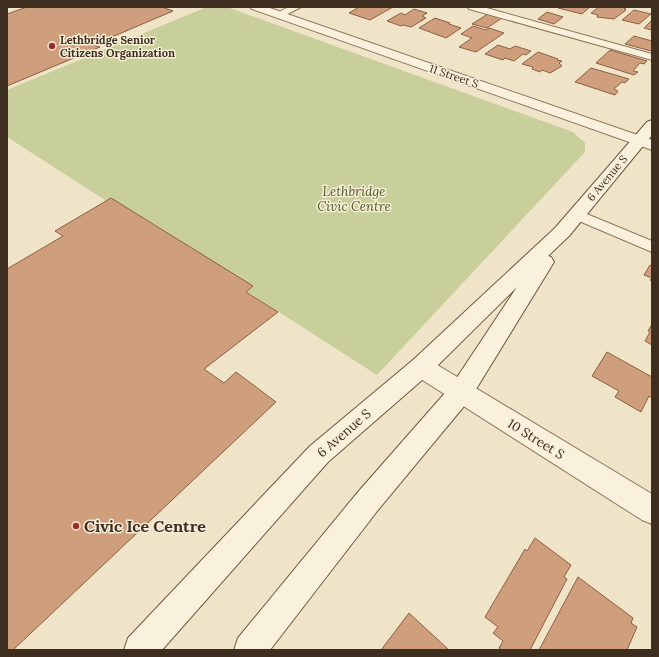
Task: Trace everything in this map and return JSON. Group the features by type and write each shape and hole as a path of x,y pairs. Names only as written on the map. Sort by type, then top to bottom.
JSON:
{"main road":[{"name":"11 Street S","path":"256,7 645,143"},
{"name":"6 Avenue S","path":"140,650 319,454 421,367 570,224 645,143 652,125"},
{"name":"6 Avenue S","path":"250,650 368,501 461,392 570,224"},
{"name":"10 Street S","path":"421,367 652,510"}],"lane":[{"path":"279,15 296,7"},
{"path":"472,7 652,57"},
{"path":"570,224 652,247"}],"green space":[{"name":"Lethbridge Civic Centre","path":"207,7 227,7 573,132 585,143 585,152 377,375 7,137 7,90"}],"building":[{"name":"Lethbridge Senior Citizens Organization","path":"27,7 162,7 173,11 93,45 100,47 7,86 7,14"},
{"path":"359,7 393,7 370,20 349,13"},
{"path":"590,7 582,14 558,8"},
{"path":"599,7 621,7 626,8 624,9 626,10 614,19 597,17 598,15 591,13"},
{"path":"414,9 427,13 422,16 426,18 411,27 401,26 387,21 401,13 405,15"},
{"path":"634,10 651,14 639,24 622,20"},
{"path":"547,12 563,17 554,24 538,19"},
{"path":"488,14 502,18 487,28 472,24"},
{"path":"435,18 461,28 446,38 419,28"},
{"path":"652,20 652,30 644,28"},
{"path":"473,26 486,30 489,28 504,33 476,52 459,47 472,38 461,34"},
{"path":"634,36 652,41 652,50 625,44"},
{"path":"498,45 510,49 515,46 531,51 526,55 523,54 514,61 505,58 503,60 485,54"},
{"path":"610,50 647,61 644,64 640,63 633,71 638,72 634,75 596,63"},
{"path":"538,52 562,61 559,63 562,66 550,73 542,70 540,72 532,69 533,67 522,64"},
{"path":"591,68 629,79 625,83 622,82 614,89 618,91 615,95 575,82"},
{"name":"Civic Ice Centre","path":"111,198 253,286 246,292 278,312 204,369 224,383 236,372 276,402 13,650 7,650 7,269 63,236 55,231"},
{"path":"650,265 652,266 652,278 644,275"},
{"path":"652,324 652,345 645,341"},
{"path":"607,352 652,377 652,398 649,396 641,412 615,397 619,391 592,376"},
{"path":"535,538 571,565 564,577 567,579 530,650 501,650 499,648 503,641 493,633 498,627 485,617 525,549 527,551"},
{"path":"578,577 633,618 631,623 637,627 627,650 539,650"},
{"path":"409,613 449,650 381,650"}],"place":[{"name":"Lethbridge Senior Citizens Organization","path":"52,46"},
{"name":"Civic Ice Centre","path":"76,526"}]}
